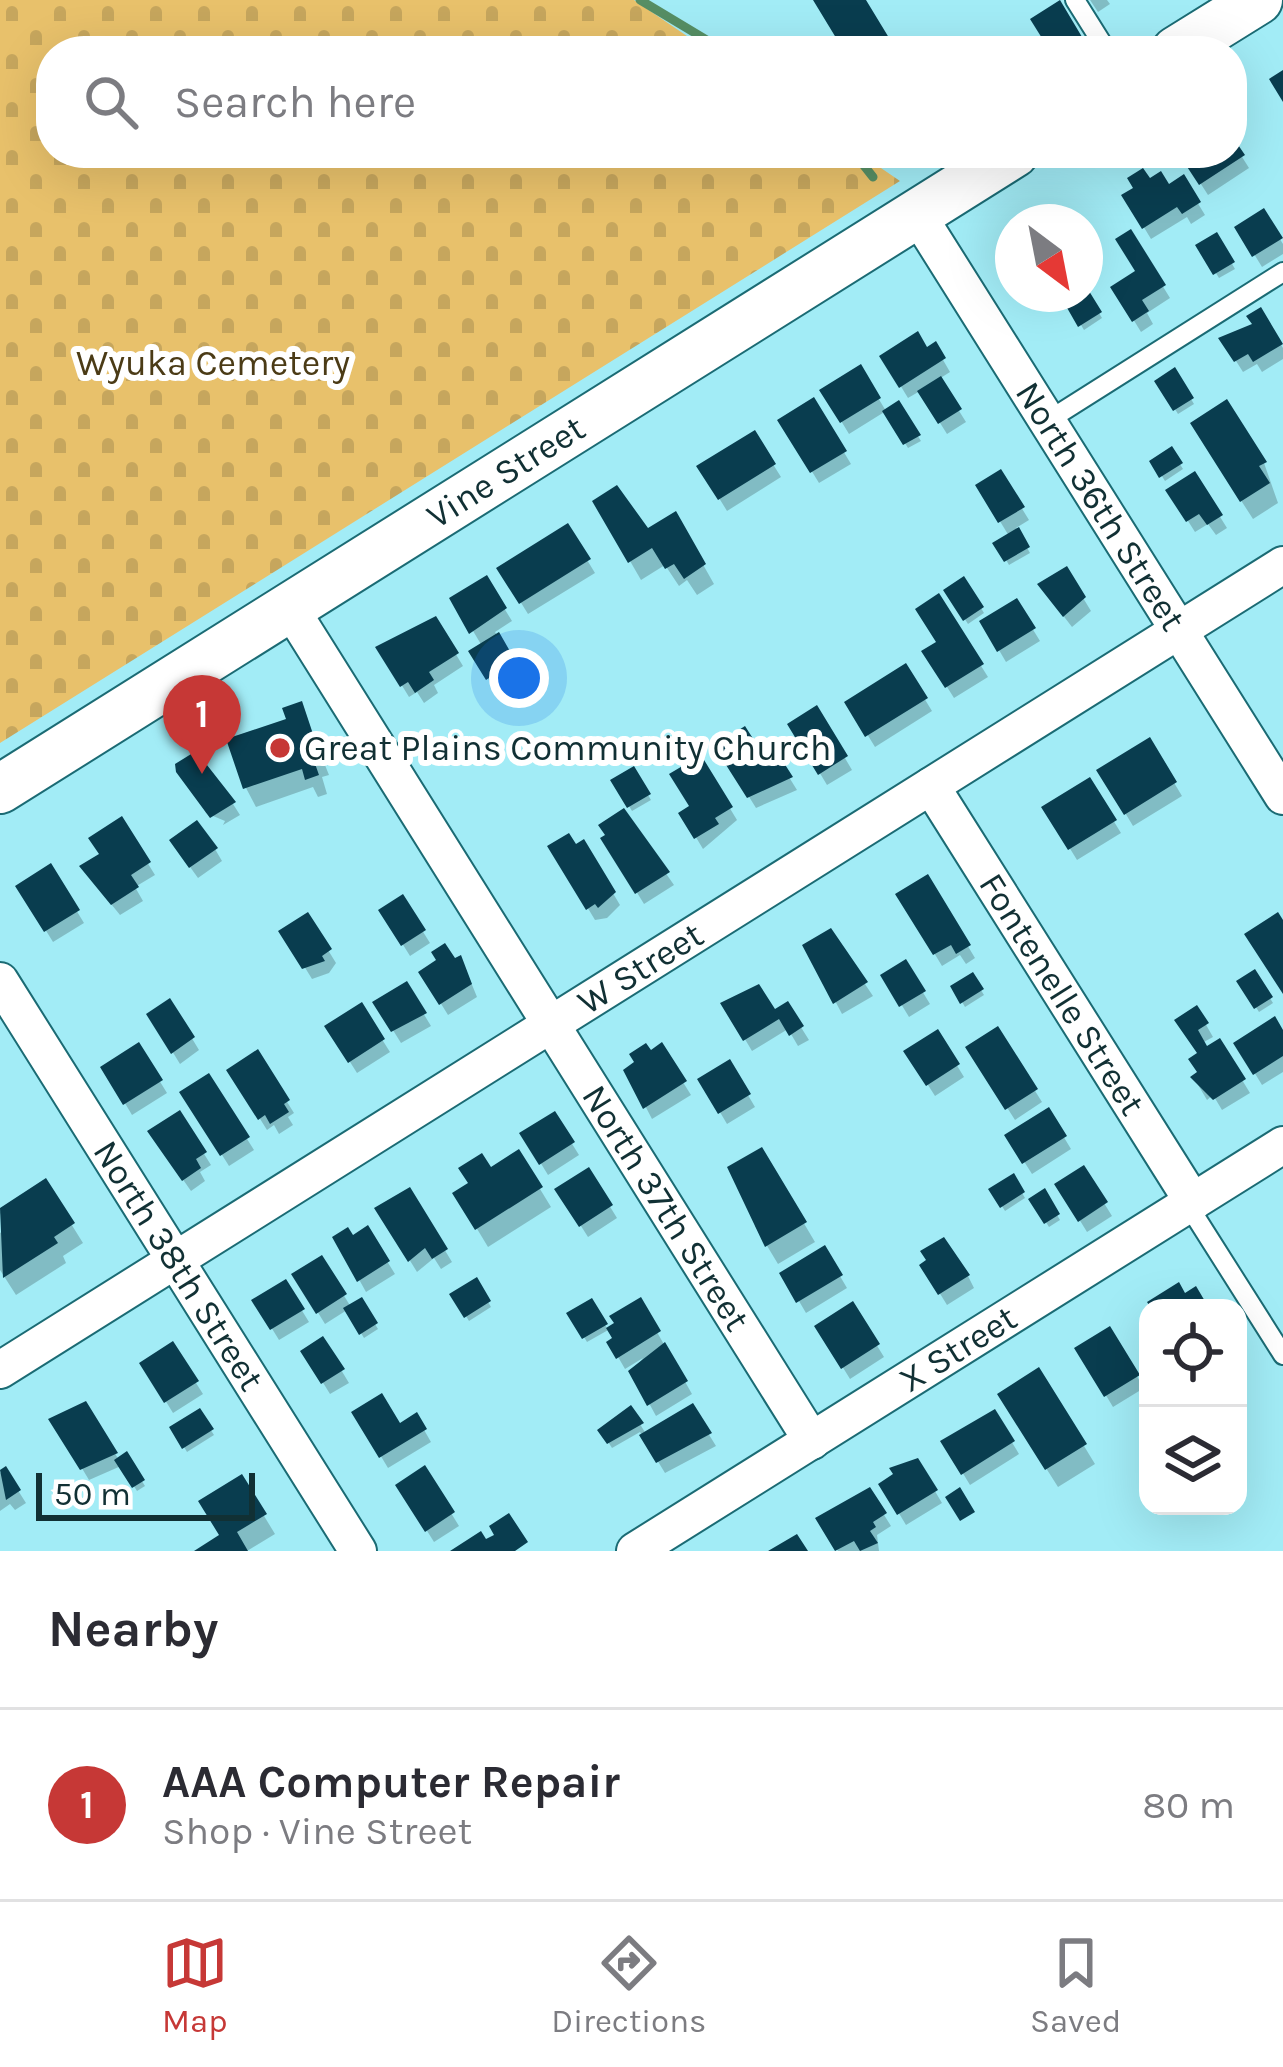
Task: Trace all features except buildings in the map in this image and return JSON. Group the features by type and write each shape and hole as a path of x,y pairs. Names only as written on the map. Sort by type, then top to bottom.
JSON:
{"main road":[{"path":"1200,36 1258,0"},
{"name":"Vine Street","path":"0,789 990,168"}],"street":[{"name":"North 36th Street","path":"917,214 1283,796"},
{"name":"W Street","path":"0,1370 1283,565"},
{"name":"North 37th Street","path":"290,608 812,1441"},
{"name":"Fontenelle Street","path":"931,786 1190,1203"},
{"name":"North 38th Street","path":"0,981 358,1551"},
{"name":"X Street","path":"635,1551 1283,1145"}],"lane":[{"path":"1075,0 1098,36"},
{"path":"1048,420 1283,272"},
{"path":"1190,1203 1283,1355"}],"green space":[{"name":"Wyuka Cemetery","path":"0,0 634,0 687,36 36,36 36,168 881,168 900,181 0,743"}],"waterway":[{"path":"640,0 700,36"},
{"path":"866,168 873,177"}],"place":[{"name":"Great Plains Community Church","path":"280,748"},
{"name":"AAA Computer Repair","path":"202,774"}]}
